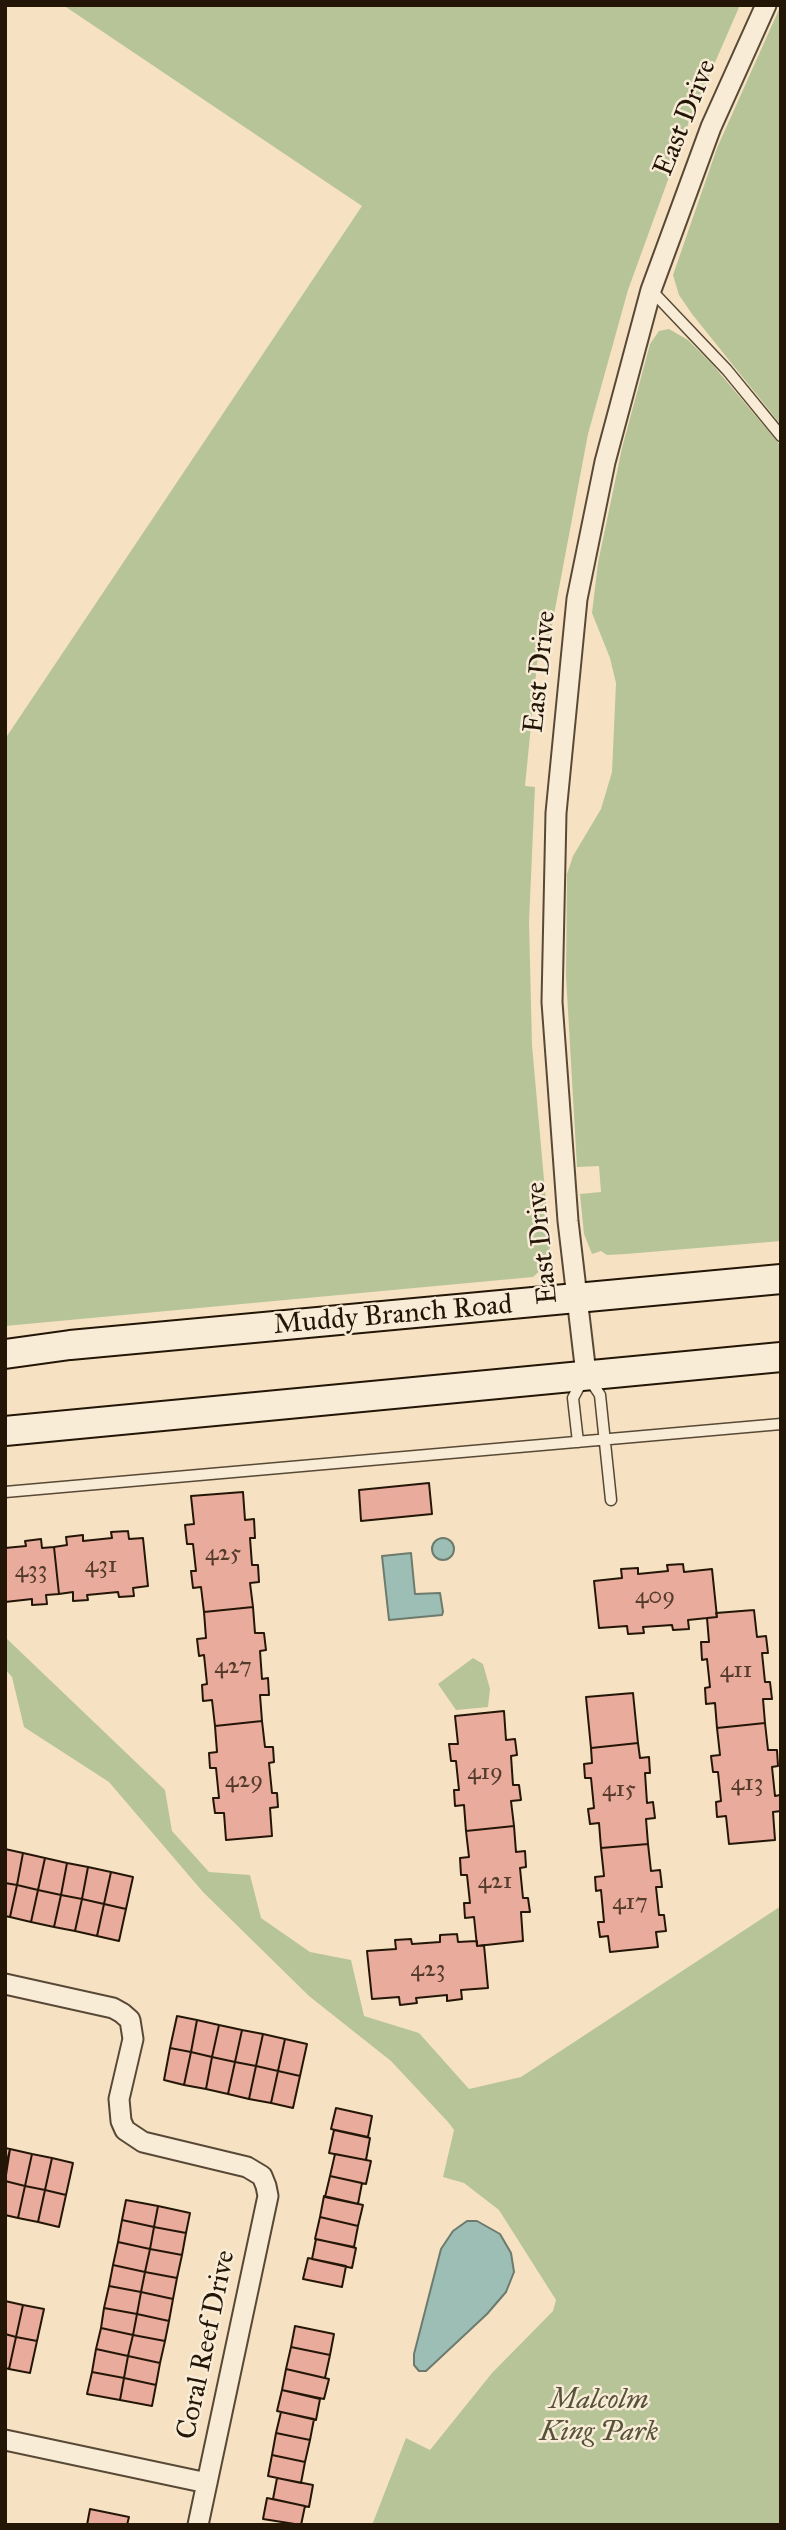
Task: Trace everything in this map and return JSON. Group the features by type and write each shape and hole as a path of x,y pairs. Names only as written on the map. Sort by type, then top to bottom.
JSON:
{"main road":[{"name":"Muddy Branch Road","path":"5,1354 781,1279"},
{"path":"5,1431 781,1357"}],"street":[{"name":"East Drive","path":"586,1374 557,1099 552,1002 556,813 577,599 605,462 651,290 711,127 766,5"},
{"name":"Coral Reef Drive","path":"5,1984 113,2008 122,2013 130,2020 133,2039 119,2099 121,2121 125,2130 143,2142 247,2167 262,2176 268,2196 198,2525"},
{"path":"5,2440 207,2483"}],"lane":[{"path":"651,290 727,370 781,436"},
{"path":"578,1441 573,1398 586,1374 600,1395 611,1500"},
{"path":"5,1492 781,1424"}],"green space":[{"path":"63,5 740,5 689,122 628,290 588,434 550,636 540,634 525,786 535,787 529,922 532,1045 550,1247 546,1265 533,1277 5,1326 5,739 362,206"},
{"path":"781,5 781,425 692,314 679,295 673,275 717,148"},
{"path":"669,329 688,340 712,364 781,446 781,1241 626,1254 607,1255 601,1251 592,1254 584,1234 580,1194 601,1192 599,1166 577,1167 566,976 567,874 573,856 601,809 612,772 616,683 610,658 592,613 598,563 622,448 650,344 659,331"},
{"name":"Malcolm King Park","path":"5,1637 165,1790 172,1831 209,1872 250,1875 261,1918 310,1952 351,1960 364,2016 419,2033 469,2089 521,2077 781,1906 781,2525 372,2525 406,2438 430,2450 492,2373 553,2311 556,2300 499,2210 464,2183 443,2177 454,2130 448,2122 391,2061 309,1996 203,1892 109,1782 24,1727 12,1677 5,1669"},
{"path":"473,1658 483,1664 490,1689 488,1707 456,1710 438,1684"}],"water":[{"path":"443,1538 451,1541 454,1549 451,1557 443,1560 435,1557 432,1549 435,1541"},
{"path":"411,1553 415,1594 440,1593 443,1612 442,1615 389,1620 382,1556"},
{"path":"467,2221 477,2221 500,2234 511,2253 514,2272 506,2292 487,2314 426,2371 419,2371 414,2365 414,2354 441,2249 453,2231"}],"building":[{"path":"429,1483 432,1514 361,1521 359,1490"},
{"path":"243,1492 245,1520 254,1519 255,1538 250,1538 252,1565 258,1565 259,1582 250,1583 253,1607 204,1612 201,1587 193,1588 191,1571 196,1571 193,1544 187,1544 185,1525 194,1524 191,1496"},
{"path":"128,1531 129,1539 143,1538 148,1586 133,1588 134,1596 119,1597 118,1592 87,1595 88,1600 73,1601 73,1592 59,1594 54,1547 67,1545 66,1537 83,1535 83,1541 112,1538 111,1532"},
{"path":"41,1539 42,1548 54,1547 59,1594 46,1595 47,1604 32,1605 32,1599 5,1602 5,1548 26,1546 25,1541"},
{"path":"683,1564 684,1572 712,1569 717,1617 688,1620 689,1629 673,1630 672,1625 643,1627 644,1633 628,1634 627,1626 599,1628 594,1581 622,1578 621,1569 638,1568 638,1574 668,1571 667,1565"},
{"path":"253,1607 255,1633 264,1633 266,1650 260,1651 262,1679 268,1678 269,1695 260,1695 262,1721 215,1726 212,1700 203,1701 202,1685 207,1684 204,1655 199,1656 197,1639 206,1638 204,1612"},
{"path":"754,1610 757,1637 766,1636 768,1653 762,1653 765,1682 770,1682 772,1699 763,1699 765,1723 717,1728 715,1703 706,1704 705,1688 710,1687 707,1659 702,1660 701,1642 709,1642 707,1618 717,1617 716,1613"},
{"path":"633,1693 638,1743 591,1748 586,1697"},
{"path":"504,1711 506,1740 515,1739 517,1755 511,1756 513,1785 519,1785 521,1800 511,1801 514,1826 466,1831 464,1805 455,1806 454,1790 459,1790 456,1761 451,1761 449,1744 458,1744 455,1716"},
{"path":"262,1721 265,1747 273,1747 274,1762 269,1763 272,1793 277,1793 278,1807 270,1808 272,1836 226,1840 224,1813 215,1813 213,1798 219,1798 216,1768 210,1768 209,1753 217,1752 215,1726"},
{"path":"765,1723 768,1750 777,1750 778,1766 772,1767 775,1796 780,1795 781,1811 773,1812 775,1840 729,1844 726,1816 717,1817 716,1802 721,1801 718,1772 713,1772 711,1756 720,1755 717,1728"},
{"path":"638,1743 640,1758 649,1757 650,1773 645,1773 647,1803 653,1802 655,1818 646,1819 648,1844 601,1848 599,1823 590,1824 588,1809 594,1808 591,1778 585,1778 584,1764 592,1763 591,1748"},
{"path":"514,1826 516,1852 525,1851 526,1867 520,1868 523,1898 528,1898 530,1912 521,1912 523,1941 477,1946 474,1917 465,1918 464,1903 470,1903 467,1875 461,1875 460,1858 469,1857 466,1831"},
{"path":"648,1844 651,1871 660,1870 662,1887 656,1887 659,1915 664,1915 666,1931 656,1932 658,1947 610,1952 608,1936 600,1937 598,1922 604,1922 601,1890 596,1891 595,1877 604,1876 601,1848"},
{"path":"5,1849 23,1853 17,1885 5,1883"},
{"path":"23,1853 45,1858 38,1890 17,1885"},
{"path":"45,1858 67,1863 61,1895 38,1890"},
{"path":"67,1863 88,1867 82,1899 61,1895"},
{"path":"88,1867 111,1872 104,1904 82,1899"},
{"path":"111,1872 133,1877 126,1909 104,1904"},
{"path":"5,1883 17,1885 10,1917 5,1916"},
{"path":"17,1885 38,1890 31,1922 10,1917"},
{"path":"38,1890 61,1895 54,1927 31,1922"},
{"path":"61,1895 82,1899 75,1931 54,1927"},
{"path":"82,1899 104,1904 97,1936 75,1931"},
{"path":"104,1904 126,1909 119,1941 97,1936"},
{"path":"457,1934 458,1942 477,1941 477,1946 484,1945 488,1988 461,1990 462,1999 447,2001 447,1995 416,1998 417,2003 400,2005 399,1997 372,1999 367,1951 396,1949 395,1940 411,1939 412,1944 440,1942 440,1935"},
{"path":"177,2016 197,2020 191,2052 170,2048"},
{"path":"197,2020 219,2025 212,2057 191,2052"},
{"path":"219,2025 242,2030 235,2062 212,2057"},
{"path":"242,2030 263,2034 256,2066 235,2062"},
{"path":"263,2034 285,2039 278,2071 256,2066"},
{"path":"285,2039 307,2044 300,2076 278,2071"},
{"path":"170,2048 191,2052 184,2085 164,2080"},
{"path":"191,2052 212,2057 206,2089 184,2085"},
{"path":"212,2057 235,2062 228,2094 206,2089"},
{"path":"235,2062 256,2066 249,2099 228,2094"},
{"path":"256,2066 278,2071 271,2103 249,2099"},
{"path":"278,2071 300,2076 293,2108 271,2103"},
{"path":"336,2108 372,2116 368,2137 331,2129"},
{"path":"334,2130 370,2138 366,2160 329,2153"},
{"path":"5,2148 10,2149 5,2170"},
{"path":"10,2149 32,2154 25,2186 5,2181"},
{"path":"32,2154 52,2158 45,2190 25,2186"},
{"path":"335,2154 371,2161 366,2184 330,2176"},
{"path":"52,2158 73,2163 66,2195 45,2190"},
{"path":"330,2176 362,2183 358,2204 325,2197"},
{"path":"5,2181 25,2186 18,2218 5,2215"},
{"path":"25,2186 45,2190 38,2222 18,2218"},
{"path":"45,2190 66,2195 59,2227 38,2222"},
{"path":"324,2196 363,2205 358,2226 320,2217"},
{"path":"126,2200 158,2206 154,2227 122,2220"},
{"path":"158,2206 190,2213 186,2233 154,2227"},
{"path":"320,2217 358,2226 354,2247 315,2239"},
{"path":"122,2220 154,2227 150,2249 118,2242"},
{"path":"154,2227 186,2233 182,2255 150,2249"},
{"path":"316,2239 356,2248 352,2268 312,2259"},
{"path":"118,2242 150,2249 145,2272 113,2265"},
{"path":"150,2249 182,2255 177,2278 145,2272"},
{"path":"308,2258 346,2266 342,2287 303,2279"},
{"path":"113,2265 145,2272 141,2292 109,2286"},
{"path":"145,2272 177,2278 173,2299 141,2292"},
{"path":"109,2286 141,2292 137,2314 104,2308"},
{"path":"141,2292 173,2299 169,2321 137,2314"},
{"path":"5,2301 23,2305 16,2337 5,2334"},
{"path":"23,2305 44,2309 37,2341 16,2337"},
{"path":"104,2308 137,2314 133,2335 101,2328"},
{"path":"137,2314 169,2321 165,2341 133,2335"},
{"path":"295,2326 334,2334 330,2355 291,2347"},
{"path":"101,2328 133,2335 128,2356 96,2349"},
{"path":"5,2334 16,2337 9,2369 5,2368"},
{"path":"133,2335 165,2341 160,2363 128,2356"},
{"path":"16,2337 37,2341 30,2373 9,2369"},
{"path":"291,2347 330,2355 325,2378 286,2369"},
{"path":"96,2349 128,2356 124,2378 92,2372"},
{"path":"128,2356 160,2363 156,2385 124,2378"},
{"path":"286,2369 329,2379 324,2399 282,2390"},
{"path":"92,2372 124,2378 120,2400 87,2394"},
{"path":"124,2378 156,2385 152,2406 120,2400"},
{"path":"282,2390 320,2399 316,2420 277,2411"},
{"path":"281,2412 314,2419 310,2440 276,2433"},
{"path":"276,2433 310,2440 305,2462 272,2455"},
{"path":"272,2455 305,2462 301,2483 268,2476"},
{"path":"277,2478 313,2485 309,2507 273,2499"},
{"path":"267,2498 305,2506 301,2525 263,2519"},
{"path":"90,2509 129,2517 127,2525 87,2525"}]}
